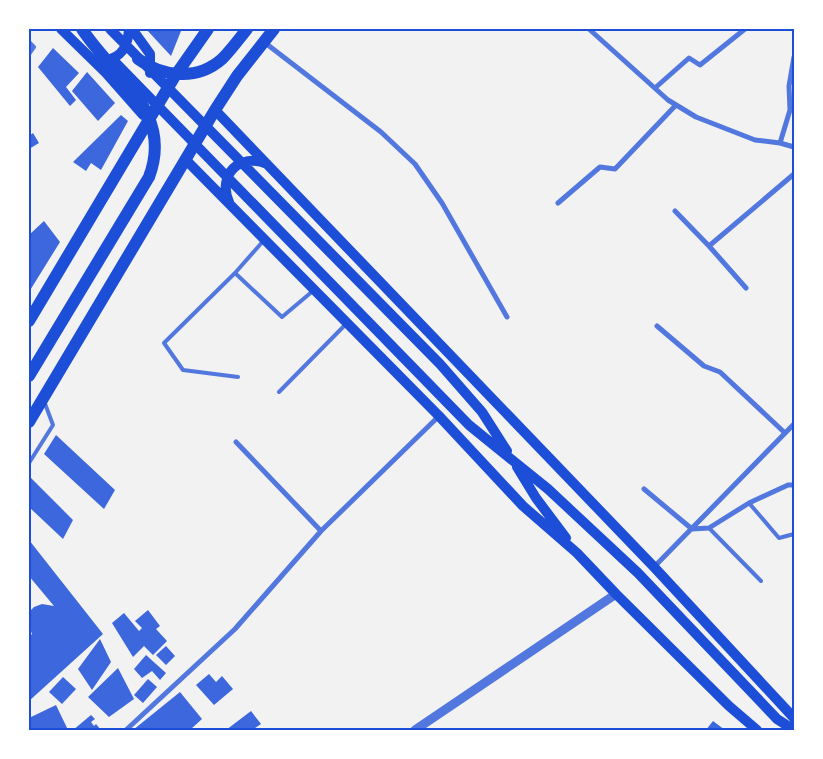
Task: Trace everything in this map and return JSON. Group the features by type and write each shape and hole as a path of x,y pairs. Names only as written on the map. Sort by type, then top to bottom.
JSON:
{"main road":[{"path":"62,29 106,73 149,121"},
{"path":"29,376 149,177 155,157 154,133 146,109 94,46 83,29"},
{"path":"83,29 469,425 548,489 631,567 777,719 794,730"},
{"path":"110,29 440,364 482,412 536,498 577,552 616,594 729,706 757,730"},
{"path":"90,58 110,60 120,54 127,45 131,29"},
{"path":"131,29 150,54 150,73 156,83 166,83 175,76"},
{"path":"29,321 175,76 208,29"},
{"path":"138,59 157,70 179,75 191,74 207,68 222,59 247,29"},
{"path":"29,422 215,110 237,76 274,29"},
{"path":"215,110 654,567 794,718"},
{"path":"186,160 438,416 523,506 577,552"},
{"path":"233,208 226,195 225,188 229,174 233,169 239,164 254,160 268,165"}],"street":[{"path":"589,29 676,105 696,117 755,140 794,147"},
{"path":"594,34 600,29"},
{"path":"656,88 689,58 700,65 746,29"},
{"path":"263,41 381,132 415,164 442,203 507,317"},
{"path":"780,143 790,110 789,86 794,57"},
{"path":"558,203 600,167 615,169 676,105"},
{"path":"710,246 794,174"},
{"path":"675,211 710,246 746,288"},
{"path":"657,326 704,366 720,372 785,433"},
{"path":"126,730 235,629 321,531 438,416"},
{"path":"654,567 794,424"},
{"path":"236,442 321,531"},
{"path":"644,489 692,529 709,528 749,503 788,485 794,485"},
{"path":"415,730 616,594"}],"lane":[{"path":"29,42 34,47 29,54"},
{"path":"238,377 182,370 164,344 235,273 264,240"},
{"path":"235,273 282,317 315,290"},
{"path":"278,392 347,323"},
{"path":"29,463 53,425 43,398"},
{"path":"749,503 779,538 794,534"},
{"path":"709,528 761,581"}],"building":[{"path":"146,29 181,31 171,56"},
{"path":"53,48 79,73 66,87 76,100 70,106 38,67"},
{"path":"87,72 115,103 98,121 72,91"},
{"path":"121,115 128,121 101,170 91,163 86,171 73,162"},
{"path":"33,133 39,143 29,149 29,136"},
{"path":"44,221 60,242 29,292 29,235"},
{"path":"56,435 115,490 104,509 44,454"},
{"path":"30,477 73,520 63,539 29,507"},
{"path":"29,540 103,634 29,701 29,637 32,634 29,626 29,612 34,607 42,604 54,606 29,576"},
{"path":"148,610 160,626 156,629 167,641 153,655 144,646 133,657 112,623 124,613 139,631 142,628 135,621"},
{"path":"100,639 111,662 92,690 78,669"},
{"path":"166,646 175,656 166,665 156,655"},
{"path":"146,655 166,673 160,680 152,671 142,678 134,669"},
{"path":"118,668 134,699 109,717 88,697"},
{"path":"209,674 216,682 222,676 233,689 214,705 196,685"},
{"path":"63,677 76,689 62,704 49,692"},
{"path":"148,679 157,687 143,703 134,695"},
{"path":"180,692 202,719 192,730 133,730"},
{"path":"56,705 68,730 29,730 29,718"},
{"path":"251,711 261,724 252,730 226,730"},
{"path":"91,715 95,719 91,722 94,726 96,724 101,730 73,730"},
{"path":"713,721 725,730 706,730"}]}
